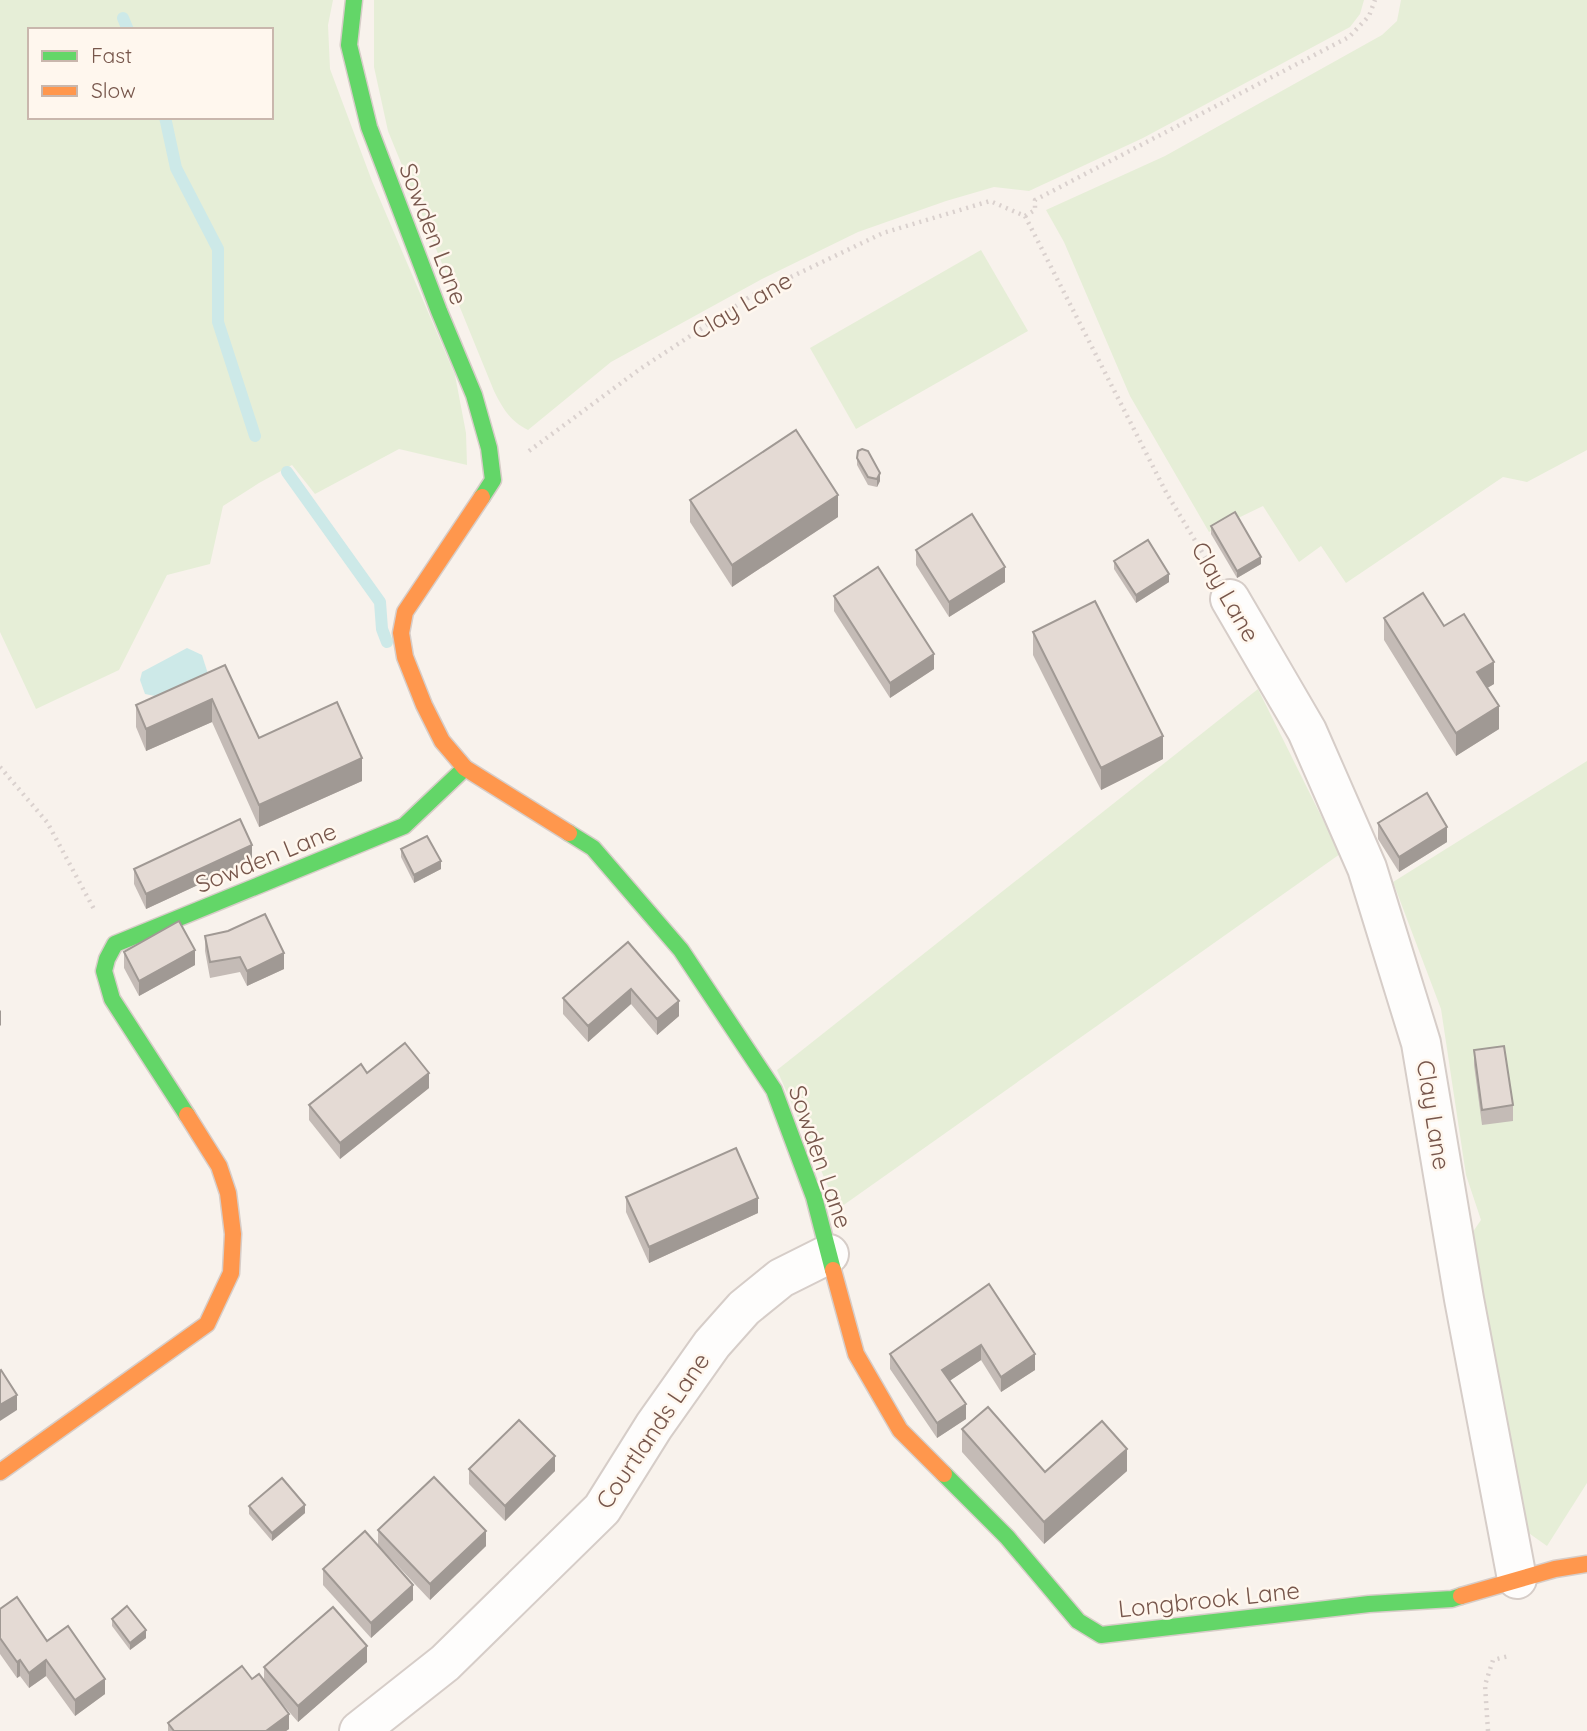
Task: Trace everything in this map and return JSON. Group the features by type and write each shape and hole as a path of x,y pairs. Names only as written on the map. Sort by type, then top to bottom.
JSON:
{"street":[{"name":"Sowden Lane","path":"354,0 349,44 369,127 474,395 489,448 493,480"},
{"path":"465,768 442,741 424,705 405,657 401,633 405,612 493,480"},
{"name":"Clay Lane","path":"1230,599 1307,731 1367,868 1421,1043 1464,1299 1517,1579"},
{"name":"Sowden Lane","path":"115,944 404,826 465,768 593,848 681,950 774,1090 814,1197 829,1254"},
{"path":"0,1472 207,1324 232,1273 233,1234 228,1193 219,1166 112,999 104,976 105,959 115,944"},
{"name":"Longbrook Lane","path":"829,1254 856,1354 901,1430 1007,1537 1078,1621 1101,1635 1154,1631 1369,1604 1452,1598 1555,1569 1587,1564"},
{"name":"Courtlands Lane","path":"359,1731 445,1663 602,1509 654,1426 712,1344 744,1308 781,1278 829,1254"}],"path":[{"path":"1026,216 1035,211 1035,200 1349,37 1369,16 1375,0"},
{"name":"Clay Lane","path":"493,480 586,407 751,296 883,233 990,201 1026,216 1167,494 1230,599"},
{"path":"0,766 47,822 82,891 115,944"},
{"path":"1488,1731 1486,1685 1493,1660 1509,1656"}],"green space":[{"path":"0,0 333,0 328,25 330,69 372,181 455,375 466,433 467,465 399,449 315,494 292,465 259,483 223,506 210,564 167,575 119,670 36,709 0,632"},
{"path":"374,0 1364,0 1360,14 1350,27 1143,138 1029,191 994,187 946,201 858,232 762,279 611,362 528,430 508,414 494,391 388,131 374,67"},
{"path":"1401,0 1587,0 1587,450 1527,482 1503,477 1346,583 1321,546 1299,562 1263,506 1209,532 1130,396 1064,242 1046,210 1165,156 1382,35 1397,21"},
{"path":"981,250 1028,331 856,429 810,348"},
{"path":"1258,689 1340,854 838,1209 777,1070"},
{"path":"1587,761 1587,1483 1547,1546 1520,1527 1468,1239 1481,1220 1466,1175 1441,1009 1393,882"}],"water":[{"path":"187,648 202,655 208,674 155,696 145,694 140,680 142,672"}],"building":[{"path":"796,430 838,495 732,565 690,500"},
{"path":"858,451 868,451 880,473 877,479 868,477 857,458"},
{"path":"1235,512 1261,557 1237,571 1211,526"},
{"path":"972,514 1005,567 949,602 916,550"},
{"path":"1148,540 1169,574 1136,595 1114,561"},
{"path":"878,567 934,654 890,683 834,596"},
{"path":"1423,593 1444,626 1464,614 1494,662 1477,672 1499,706 1456,733 1384,618"},
{"path":"1095,601 1163,736 1101,768 1033,632"},
{"path":"225,665 259,738 337,702 362,758 259,805 212,699 146,729 136,705"},
{"path":"1427,793 1447,827 1399,857 1378,823"},
{"path":"240,819 252,845 146,894 134,869"},
{"path":"427,836 441,861 414,875 401,849"},
{"path":"265,914 284,953 247,971 240,957 210,962 205,936 228,931"},
{"path":"179,921 195,950 139,981 124,952"},
{"path":"628,942 679,1001 657,1019 631,989 588,1026 563,998"},
{"path":"405,1043 429,1073 340,1143 309,1105 361,1064 367,1073"},
{"path":"1504,1046 1513,1105 1482,1110 1474,1050"},
{"path":"736,1148 758,1198 649,1247 626,1197"},
{"path":"989,1284 1035,1354 1001,1377 981,1345 942,1370 966,1404 937,1423 890,1354"},
{"path":"0,1371 17,1395 0,1405"},
{"path":"988,1407 1045,1472 1102,1421 1127,1449 1044,1522 962,1429"},
{"path":"519,1420 555,1456 505,1506 469,1469"},
{"path":"434,1477 486,1531 430,1584 378,1530"},
{"path":"282,1478 305,1505 272,1533 249,1506"},
{"path":"365,1531 413,1585 371,1623 323,1569"},
{"path":"17,1597 47,1641 68,1626 105,1679 75,1700 46,1660 29,1673 20,1660 17,1662 0,1638 0,1609"},
{"path":"127,1606 146,1630 130,1643 112,1619"},
{"path":"333,1607 367,1646 298,1706 264,1667"},
{"path":"242,1666 252,1679 259,1674 289,1714 266,1731 174,1731 168,1723"}],"waterway":[{"path":"123,18 127,28"},
{"path":"165,119 176,168 218,249 218,322 255,436"},
{"path":"287,472 380,602 382,629 387,642"}],"traffic: fast":[{"path":"354,0 349,45 369,127 474,395 489,448 493,480 482,497"},
{"path":"187,1115 112,999 104,971 115,944 404,826 465,768"},
{"path":"569,833 593,848 681,950 774,1090 814,1197 833,1270"},
{"path":"944,1474 1007,1537 1078,1621 1101,1635 1461,1596"}],"traffic: slow":[{"path":"482,497 405,612 401,633 405,657 442,741 465,768 569,833"},
{"path":"0,1472 207,1324 231,1273 233,1234 228,1193 219,1166 187,1115"},
{"path":"833,1270 856,1354 900,1430 944,1474"},
{"path":"1461,1596 1555,1569 1587,1564"}]}
